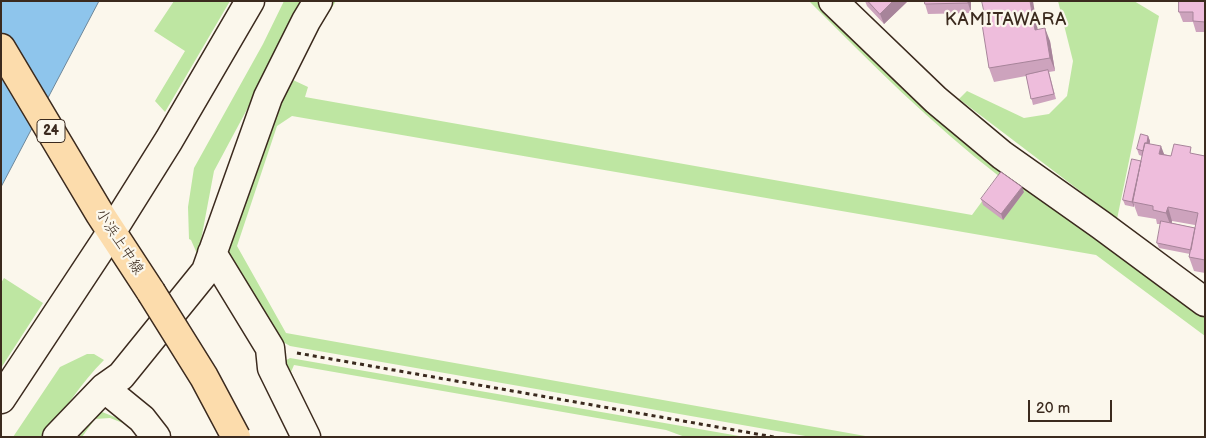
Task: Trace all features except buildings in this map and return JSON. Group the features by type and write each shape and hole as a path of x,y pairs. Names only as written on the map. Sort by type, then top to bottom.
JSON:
{"main road":[{"name":"小浜上中線","path":"1,48 106,223 204,376 236,437"}],"street":[{"path":"1,399 106,223 169,140 250,1"},
{"path":"57,437 104,388 121,376 206,271 268,97 318,1"},
{"path":"833,1 936,100 1002,155 1205,302"},
{"path":"212,253 270,348 272,368 306,437"},
{"path":"104,388 142,419 156,437"}],"path":[{"path":"270,348 774,437"}],"green space":[{"path":"174,1 230,1 165,112 155,101 185,51 154,31"},
{"path":"284,1 305,1 214,171 198,256 189,239 188,207 194,168 263,44"},
{"path":"329,1 336,1 320,27 293,80 308,87 305,97 972,215 1000,177 950,136 878,70 809,1 821,1 1205,309 1205,336 1096,255 292,116 277,126 237,246 286,333 871,437 811,437 290,346 278,339 227,249 277,101"},
{"path":"1058,1 1134,1 1159,16 1117,219 959,99 967,91 1024,118 1049,114 1067,96 1073,61"},
{"path":"4,278 43,303 1,368 1,283"},
{"path":"87,354 94,354 104,360 43,437 13,437 60,367"},
{"path":"290,358 745,437 685,437 666,430 294,365 291,372 320,437 317,437 281,363"},
{"path":"97,410 135,425 133,427 110,418 95,419 82,437 79,437"}],"water":[{"path":"1,1 99,1 1,187"}],"district":[{"name":"KAMITAWARA","path":"1006,20"}]}
